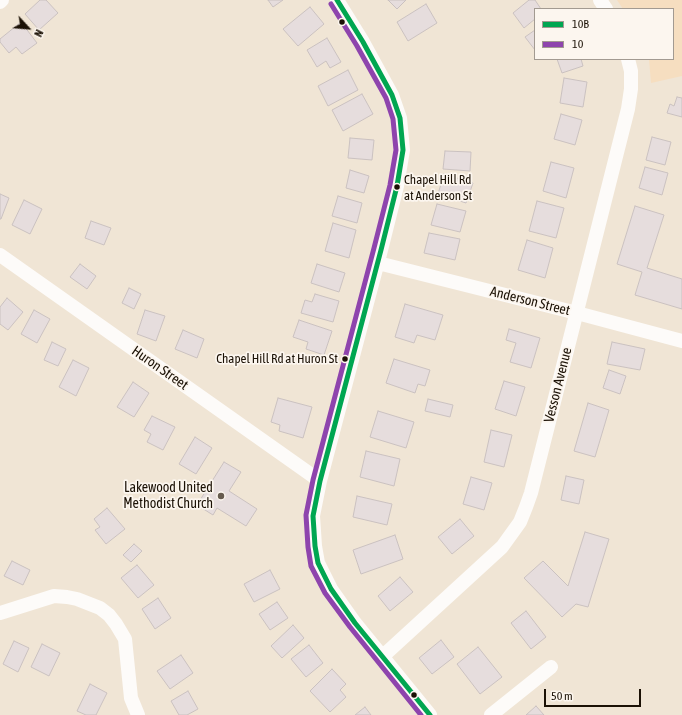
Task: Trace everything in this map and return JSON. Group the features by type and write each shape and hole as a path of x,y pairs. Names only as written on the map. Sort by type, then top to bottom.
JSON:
{"street":[{"path":"337,0 392,94 400,118 402,135 401,165 378,263 320,481 313,516 313,532 318,563 323,576 339,602 430,715"},
{"name":"Vesson Avenue","path":"383,656 494,555 512,535 520,522 531,493 628,109 631,90 628,60"},
{"name":"Huron Street","path":"0,255 320,481"},
{"name":"Anderson Street","path":"378,263 682,341"},
{"path":"0,613 54,596 77,599 100,608 109,615 125,639 130,698 138,715"},
{"path":"491,715 551,667"}],"shaded area":[{"path":"617,0 682,0 682,76 651,83 649,60 674,60 674,8 622,8"}],"building":[{"path":"40,0 46,0 58,13 39,30 25,14"},
{"path":"268,0 283,0 273,7"},
{"path":"388,0 406,0 397,9"},
{"path":"529,0 535,0 540,8 534,8 534,20 524,28 513,13"},
{"path":"426,4 437,23 408,41 397,22"},
{"path":"310,7 324,24 298,46 283,29"},
{"path":"21,22 37,43 22,54 16,47 9,53 0,42 0,39"},
{"path":"534,31 534,49 525,37"},
{"path":"327,38 341,62 330,68 326,61 317,67 307,50"},
{"path":"557,60 581,60 583,66 562,73"},
{"path":"348,70 358,90 328,106 318,86"},
{"path":"564,78 587,82 583,107 560,103"},
{"path":"362,94 373,114 343,131 332,110"},
{"path":"677,97 682,98 682,117 667,113 670,104 674,106"},
{"path":"561,114 582,120 575,145 554,139"},
{"path":"652,137 671,142 665,165 646,160"},
{"path":"350,138 374,140 372,160 348,158"},
{"path":"445,151 471,152 470,171 443,169"},
{"path":"551,162 574,168 566,198 543,191"},
{"path":"645,167 668,173 662,195 639,188"},
{"path":"350,170 369,176 364,193 346,188"},
{"path":"444,174 473,183 466,203 438,194"},
{"path":"0,194 9,198 1,219 0,219"},
{"path":"338,196 362,203 357,223 332,216"},
{"path":"24,200 42,209 30,234 12,225"},
{"path":"537,201 564,208 556,238 529,231"},
{"path":"437,204 466,211 460,232 431,225"},
{"path":"635,206 664,215 647,268 682,279 682,309 635,295 642,272 617,264"},
{"path":"91,221 111,228 104,245 85,238"},
{"path":"333,223 356,230 349,258 325,251"},
{"path":"429,233 460,239 455,260 424,253"},
{"path":"527,240 553,248 545,278 518,270"},
{"path":"80,264 96,276 87,289 70,277"},
{"path":"317,264 345,273 339,292 311,283"},
{"path":"129,288 141,294 134,309 122,303"},
{"path":"315,294 339,301 333,322 301,313 305,300 312,302"},
{"path":"7,298 23,312 8,330 0,324 0,307"},
{"path":"405,304 443,315 435,340 417,335 414,343 395,337"},
{"path":"34,310 50,319 37,343 21,334"},
{"path":"145,310 165,316 156,341 137,334"},
{"path":"299,320 332,331 324,355 306,349 308,342 293,337"},
{"path":"509,329 540,338 531,368 510,362 516,343 506,340"},
{"path":"183,330 204,339 197,358 175,349"},
{"path":"52,342 66,349 58,366 44,360"},
{"path":"612,342 645,349 640,370 607,364"},
{"path":"394,359 430,370 425,386 418,384 415,393 386,383"},
{"path":"73,360 89,368 76,396 59,387"},
{"path":"609,370 626,376 620,394 603,388"},
{"path":"504,381 525,387 516,416 495,409"},
{"path":"133,382 149,393 134,417 117,407"},
{"path":"278,398 312,407 303,438 279,431 280,425 271,422"},
{"path":"428,399 453,405 450,417 425,411"},
{"path":"588,403 609,410 595,457 574,451"},
{"path":"378,411 414,422 406,448 370,437"},
{"path":"152,416 175,427 163,450 147,442 151,434 144,430"},
{"path":"491,430 512,435 504,467 484,462"},
{"path":"195,437 212,448 196,474 179,464"},
{"path":"366,451 400,459 394,486 360,477"},
{"path":"224,462 241,472 229,491 257,509 246,526 217,508 213,515 197,505"},
{"path":"566,476 584,480 579,504 561,500"},
{"path":"471,477 492,483 484,510 463,504"},
{"path":"357,496 392,504 387,525 353,517"},
{"path":"107,508 125,529 106,544 95,530 100,527 94,519"},
{"path":"460,519 474,536 452,554 438,537"},
{"path":"585,532 609,539 588,607 576,604 562,617 524,578 543,561 568,586"},
{"path":"395,535 403,559 361,574 353,550"},
{"path":"134,544 142,551 131,562 123,555"},
{"path":"12,561 30,570 23,585 4,576"},
{"path":"137,565 154,585 138,598 121,578"},
{"path":"270,570 280,589 254,602 244,584"},
{"path":"400,577 413,592 390,611 378,596"},
{"path":"158,598 171,618 155,629 142,609"},
{"path":"277,602 288,618 270,630 259,614"},
{"path":"526,611 546,637 531,649 511,623"},
{"path":"293,625 304,638 282,658 271,646"},
{"path":"441,640 454,657 432,674 419,658"},
{"path":"14,641 29,648 18,672 3,664"},
{"path":"42,644 60,653 49,676 31,667"},
{"path":"309,645 323,663 306,677 291,659"},
{"path":"478,647 502,677 480,694 457,664"},
{"path":"181,655 193,673 170,689 157,671"},
{"path":"332,669 346,684 340,690 346,697 330,712 310,691"},
{"path":"90,684 107,693 96,715 86,715 77,711"},
{"path":"188,691 198,709 187,715 179,715 171,701"},
{"path":"536,706 544,715 526,715"},
{"path":"365,707 371,715 355,715"}],"transit line":[{"name":"10B","path":"337,0 363,42 392,95 400,118 403,150 397,186 381,250 320,481 313,516 315,546 318,563 331,589 355,623 430,715"},
{"name":"10","path":"331,4 357,46 386,98 393,119 396,150 390,185 313,480 306,515 308,547 311,566 325,593 350,627 421,715"}],"place":[{"name":"Chapel Hill Rd at Anderson St","path":"397,187"},
{"name":"Chapel Hill Rd at Huron St","path":"345,359"},
{"name":"Lakewood United Methodist Church","path":"221,496"}]}
